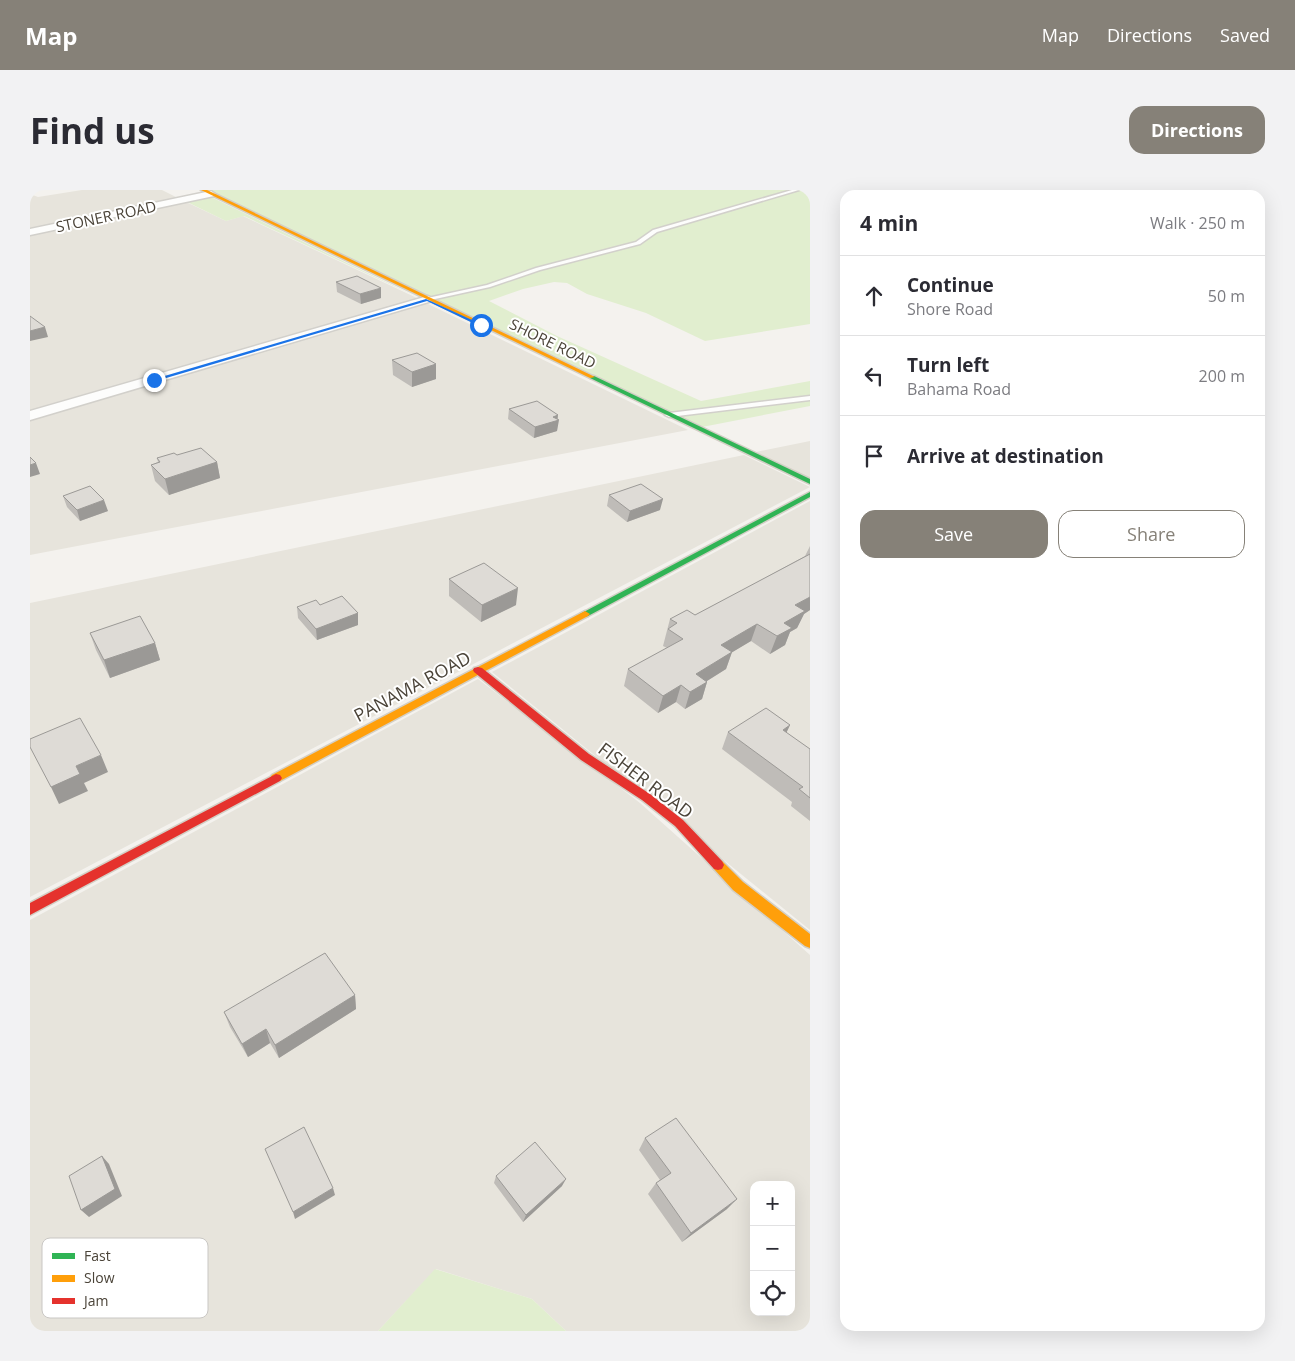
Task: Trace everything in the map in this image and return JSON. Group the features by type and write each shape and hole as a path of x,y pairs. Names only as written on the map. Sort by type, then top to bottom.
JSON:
{"street":[{"name":"SHORE ROAD","path":"207,192 810,482"},
{"name":"STONER ROAD","path":"30,232 207,192"},
{"path":"30,416 427,299"},
{"name":"PANAMA ROAD","path":"30,909 810,494"},
{"name":"FISHER ROAD","path":"478,670 585,757 646,797 679,823 738,886 810,942"}],"lane":[{"path":"427,299 488,286 538,269 638,243 655,231 797,190"},
{"path":"669,415 810,398"}],"shaded area":[{"path":"82,190 162,190 180,199 30,230 30,194 38,197"},
{"path":"184,201 226,221 243,216 419,299 30,413 30,233"},
{"path":"426,303 688,430 30,555 30,420"},
{"path":"810,441 810,478 756,452"},
{"path":"744,455 810,487 30,897 30,603"},
{"path":"810,501 810,930 492,672"},
{"path":"478,679 640,803 810,955 810,1331 566,1331 532,1299 436,1269 378,1331 30,1331 30,920"}],"green space":[{"path":"208,190 810,190 810,324 705,341 646,313 587,294 567,283 554,282 523,289 489,301 557,336 701,401 810,381 810,406 702,427"},
{"path":"209,196 417,297 244,216 226,221 185,201"},
{"path":"435,1269 532,1299 566,1331 378,1331"}],"building":[{"path":"357,276 381,288 360,294 336,282"},
{"path":"30,316 45,327 30,331"},
{"path":"417,353 436,364 412,372 392,360"},
{"path":"537,401 558,415 553,417 559,420 535,427 509,409"},
{"path":"201,448 217,462 165,479 151,465 160,462 157,458 174,453 177,455"},
{"path":"30,457 36,463 30,465"},
{"path":"641,484 663,499 630,511 609,495"},
{"path":"90,486 104,500 77,510 63,496"},
{"path":"810,554 810,597 795,605 805,611 784,623 792,628 777,636 757,624 721,645 732,652 696,674 707,682 690,692 681,685 663,696 628,669 683,639 668,629 677,623 670,619 687,610 695,615"},
{"path":"484,563 518,588 482,605 449,579"},
{"path":"342,596 358,613 316,629 297,607 316,600 320,605"},
{"path":"140,616 155,643 104,660 90,633"},
{"path":"766,708 790,725 783,730 810,749 810,798 799,789 803,787 728,732"},
{"path":"80,718 101,755 76,766 80,774 51,787 30,747 30,739"},
{"path":"325,953 355,995 275,1045 266,1029 242,1044 224,1012"},
{"path":"676,1118 737,1199 691,1233 656,1183 671,1173 645,1138"},
{"path":"304,1127 333,1188 293,1212 265,1149"},
{"path":"535,1142 566,1179 526,1215 496,1176"},
{"path":"102,1156 115,1189 81,1210 69,1176"}],"traffic: fast":[{"path":"592,377 810,482"},
{"path":"585,614 810,494"}],"traffic: slow":[{"path":"203,190 592,377"},
{"path":"276,778 585,614"},
{"path":"718,865 738,886 810,942"}],"traffic: jam":[{"path":"478,670 585,757 646,797 679,823 718,865"},
{"path":"30,909 276,778"}],"route":[{"path":"154,380 428,300 481,325"}]}
